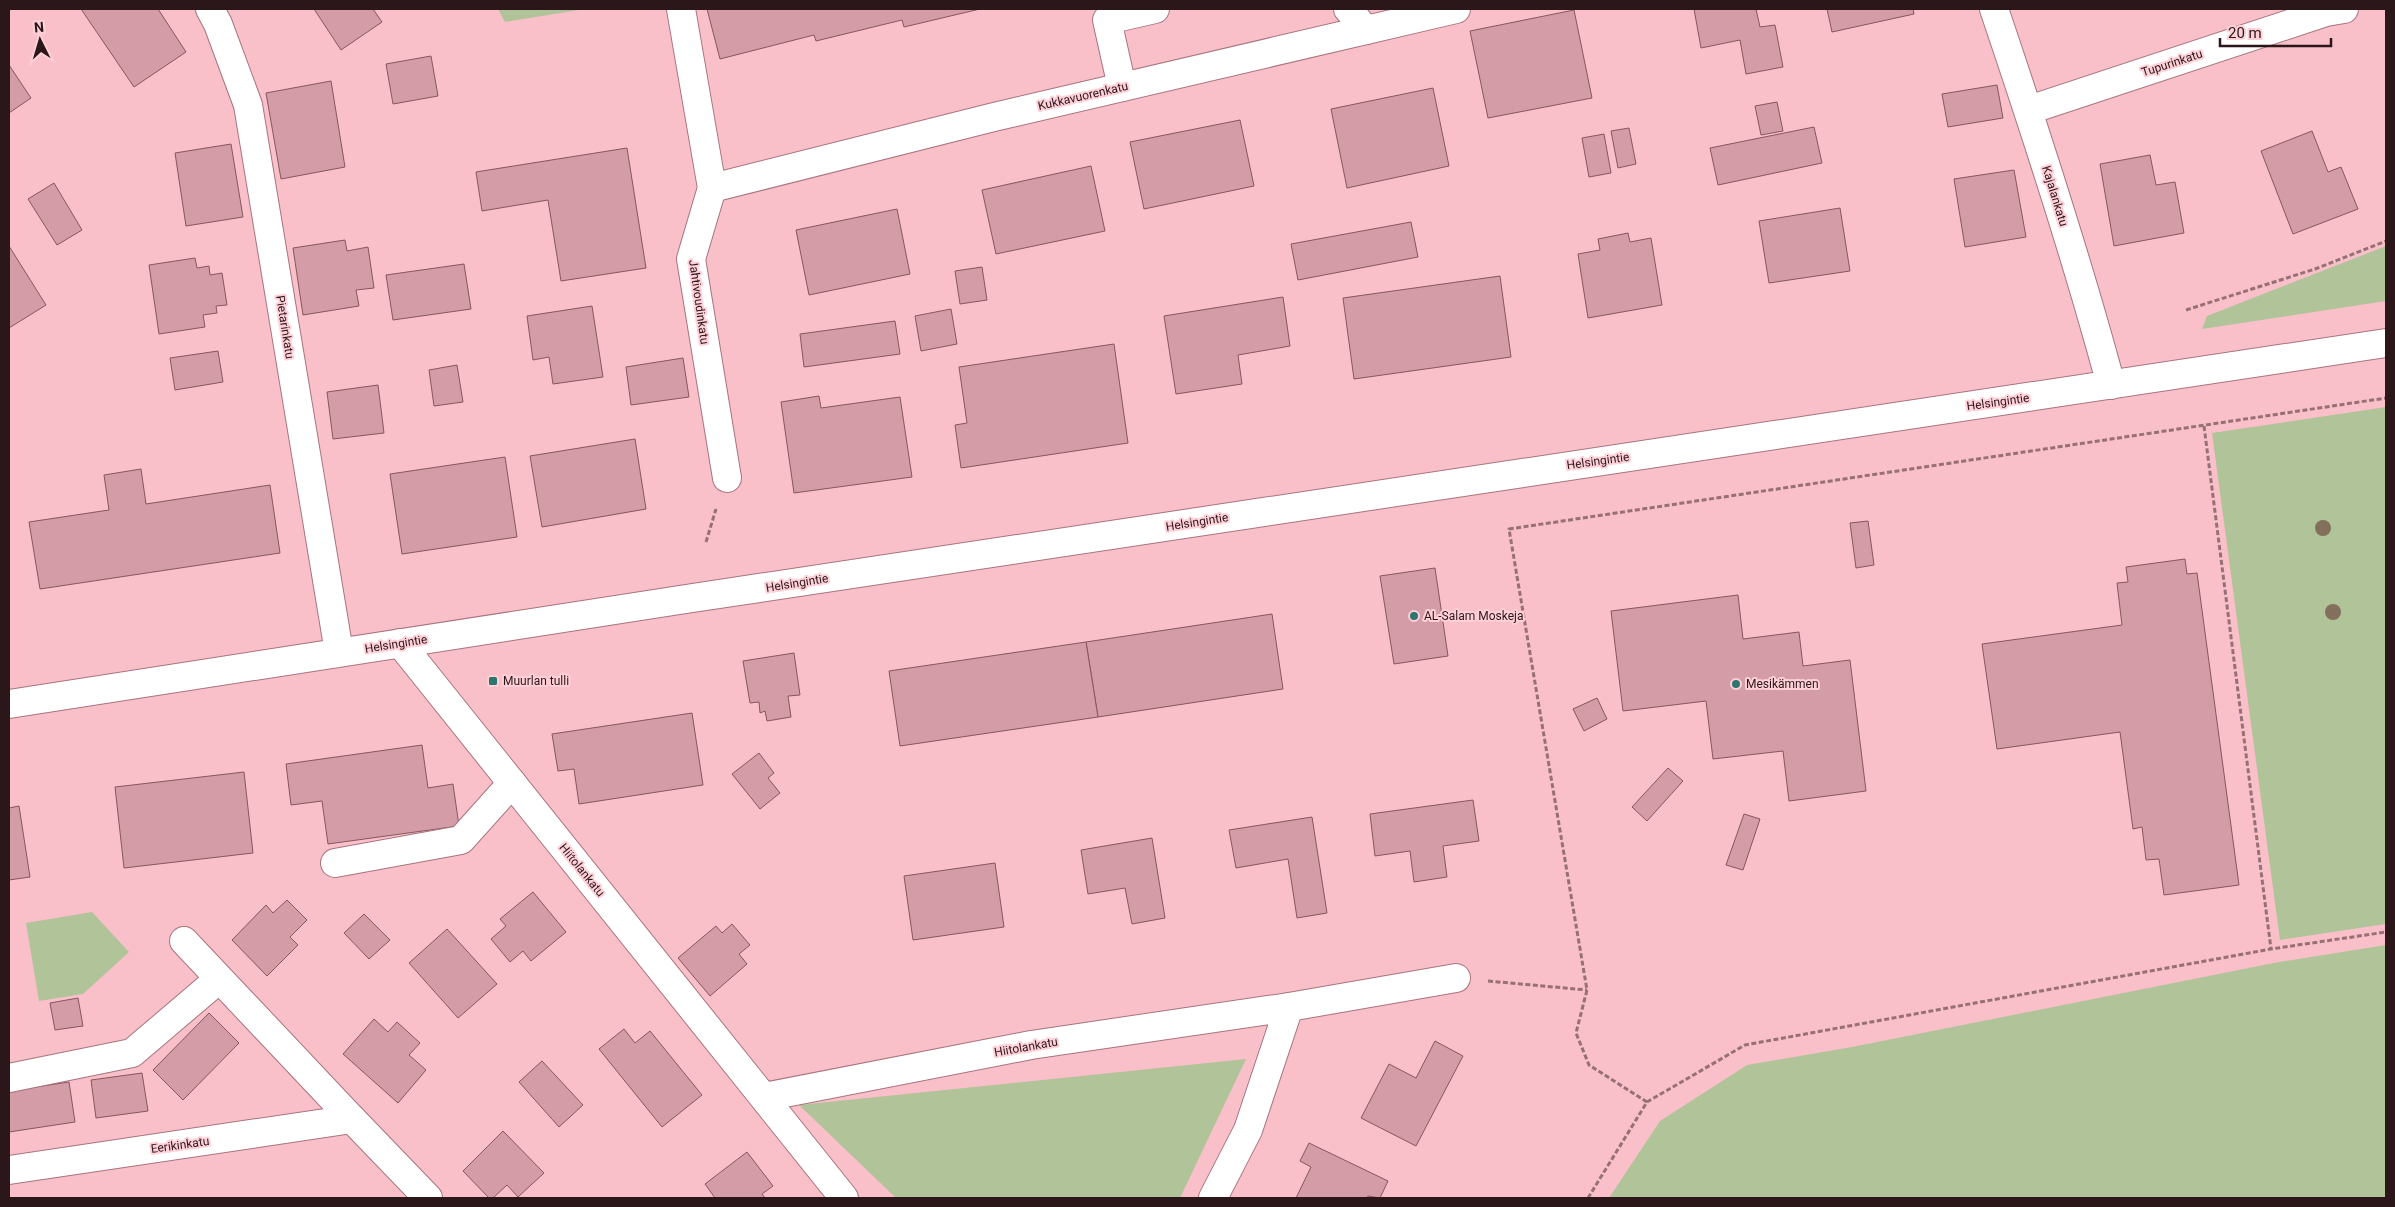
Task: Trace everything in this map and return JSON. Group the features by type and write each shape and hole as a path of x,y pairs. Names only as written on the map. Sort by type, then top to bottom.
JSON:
{"street":[{"name":"Pietarinkatu","path":"210,9 218,24 248,106 339,652"},
{"name":"Jahtivoudinkatu","path":"681,9 712,188 691,259 727,478"},
{"path":"1122,87 1107,20 1155,9"},
{"path":"1348,9 1366,30"},
{"name":"Kukkavuorenkatu","path":"712,188 1122,87 1456,9"},
{"name":"Kajalankatu","path":"1994,9 2029,110 2111,385"},
{"name":"Tupurinkatu","path":"2029,110 2326,12 2344,9"},
{"name":"Helsingintie","path":"9,704 339,652 2386,343"},
{"name":"Hiitolankatu","path":"400,643 844,1198"},
{"path":"335,863 461,840 512,784"},
{"path":"184,941 428,1198"},
{"name":"Hiitolankatu","path":"764,1097 1031,1045 1289,1007 1456,978"},
{"path":"9,1078 132,1053 219,979"},
{"path":"1213,1198 1248,1130 1289,1007"},
{"name":"Eerikinkatu","path":"9,1170 352,1119"}],"path":[{"path":"2186,310 2315,269 2386,241"},
{"path":"1647,1102 1589,1065 1576,1033 1587,990 1509,529 2386,398"},
{"path":"2204,426 2270,949"},
{"path":"1588,1198 1647,1102 1745,1045 2270,949 2386,932"},
{"path":"1456,978 1587,990"}],"green space":[{"path":"498,9 585,9 505,22"},
{"path":"2386,246 2386,301 2202,329 2207,316"},
{"path":"2386,407 2386,924 2280,940 2212,433"},
{"path":"92,912 129,952 83,994 39,1001 26,923"},
{"path":"2386,945 2386,1198 1609,1198 1660,1121 1747,1065 1852,1047 2279,962"},
{"path":"1246,1059 1180,1198 896,1198 799,1105"}],"building":[{"path":"81,9 158,9 186,52 134,87"},
{"path":"314,9 373,9 382,22 341,50"},
{"path":"707,9 980,9 904,27 902,20 816,41 814,35 720,59"},
{"path":"1694,9 1756,9 1760,27 1775,25 1783,67 1746,74 1740,40 1701,48"},
{"path":"1827,9 1913,9 1914,14 1832,32"},
{"path":"1574,10 1592,98 1488,118 1470,31"},
{"path":"431,56 438,96 393,104 386,64"},
{"path":"9,65 31,98 9,113"},
{"path":"331,81 345,167 281,179 266,93"},
{"path":"1997,85 2003,118 1948,127 1942,94"},
{"path":"1433,88 1449,166 1347,188 1331,109"},
{"path":"1777,102 1783,131 1761,135 1755,106"},
{"path":"1240,120 1254,186 1144,209 1130,142"},
{"path":"1814,127 1822,163 1718,185 1710,148"},
{"path":"1629,128 1636,164 1618,168 1611,131"},
{"path":"2312,131 2328,172 2341,167 2358,209 2293,234 2261,151"},
{"path":"1604,134 1611,173 1589,177 1582,138"},
{"path":"231,144 243,217 186,226 175,153"},
{"path":"627,148 646,268 561,281 548,200 482,211 476,172"},
{"path":"2150,155 2156,185 2175,182 2184,233 2114,246 2100,164"},
{"path":"1091,166 1105,231 996,254 982,190"},
{"path":"2014,170 2026,237 1965,247 1954,179"},
{"path":"54,183 82,230 57,245 28,199"},
{"path":"1840,208 1850,271 1769,283 1759,221"},
{"path":"897,209 910,274 809,295 796,230"},
{"path":"1411,222 1418,257 1298,280 1291,244"},
{"path":"1628,233 1630,242 1651,238 1662,305 1588,318 1578,254 1600,250 1598,239"},
{"path":"345,240 347,251 368,247 374,288 356,290 359,306 303,315 293,248"},
{"path":"9,246 46,305 9,328"},
{"path":"195,258 197,268 209,266 210,275 222,273 227,305 216,306 217,313 203,315 205,327 159,334 149,265"},
{"path":"464,264 471,309 393,320 386,275"},
{"path":"982,267 987,300 960,304 955,271"},
{"path":"1500,276 1511,357 1354,379 1343,298"},
{"path":"1283,297 1290,346 1238,355 1242,384 1176,394 1164,316"},
{"path":"592,306 603,377 553,384 549,357 533,360 527,316"},
{"path":"951,309 957,344 921,351 915,316"},
{"path":"895,321 900,354 804,367 800,334"},
{"path":"1114,344 1128,443 961,468 955,425 967,423 959,367"},
{"path":"218,351 223,382 175,390 170,358"},
{"path":"683,358 689,397 631,405 626,367"},
{"path":"457,365 463,402 434,406 429,370"},
{"path":"378,385 384,433 333,439 327,392"},
{"path":"819,396 821,408 900,397 912,477 794,493 781,402"},
{"path":"635,439 646,509 542,527 530,456"},
{"path":"505,457 517,537 402,554 390,474"},
{"path":"141,469 146,504 270,485 280,553 40,589 29,522 109,510 104,475"},
{"path":"1868,521 1874,565 1856,568 1850,523"},
{"path":"2185,559 2187,574 2197,573 2239,885 2164,895 2159,859 2146,860 2142,827 2133,829 2120,732 1997,749 1982,644 2122,625 2117,583 2128,582 2126,567"},
{"name":"AL-Salam Moskeja","path":"1435,568 1448,656 1394,664 1380,576"},
{"name":"Mesikämmen","path":"1738,595 1743,639 1799,632 1803,666 1850,660 1866,791 1789,801 1783,751 1713,759 1706,701 1623,711 1611,611"},
{"path":"1272,614 1283,689 1098,717 1086,642"},
{"path":"1086,642 1098,717 900,746 889,671"},
{"path":"794,653 800,695 788,696 791,717 767,721 765,711 760,713 759,702 750,703 743,661"},
{"path":"1597,698 1607,719 1584,731 1573,709"},
{"path":"692,713 703,785 579,804 574,769 558,771 552,734"},
{"path":"422,745 428,788 453,784 459,826 328,844 322,801 291,805 286,764"},
{"path":"759,753 774,773 768,778 780,793 760,809 732,774"},
{"path":"1668,768 1683,781 1647,821 1632,807"},
{"path":"244,772 253,853 124,868 115,787"},
{"path":"1473,800 1479,841 1443,846 1447,877 1414,882 1410,851 1375,856 1370,814"},
{"path":"19,806 30,877 9,880 9,808"},
{"path":"1744,814 1760,819 1743,870 1726,865"},
{"path":"1312,817 1327,913 1297,918 1288,859 1236,868 1229,830"},
{"path":"1152,838 1165,918 1132,924 1125,888 1088,894 1081,850"},
{"path":"995,863 1004,927 913,940 904,876"},
{"path":"533,892 566,932 531,961 523,951 510,962 491,939 506,926 500,919"},
{"path":"287,900 307,920 290,937 298,945 267,976 232,940 266,905 273,913"},
{"path":"364,914 390,940 369,959 344,933"},
{"path":"732,924 750,945 739,954 747,964 710,996 678,958 716,926 722,933"},
{"path":"447,929 497,984 458,1018 409,963"},
{"path":"78,998 83,1026 55,1030 50,1003"},
{"path":"209,1013 239,1043 183,1100 153,1070"},
{"path":"374,1019 388,1032 397,1022 420,1043 409,1055 426,1070 398,1103 343,1054"},
{"path":"624,1029 635,1043 650,1031 702,1095 662,1127 599,1049"},
{"path":"1435,1041 1463,1056 1416,1146 1361,1118 1389,1064 1416,1078"},
{"path":"542,1061 583,1105 559,1127 519,1082"},
{"path":"142,1073 148,1111 96,1118 91,1080"},
{"path":"69,1082 75,1122 9,1132 9,1091"},
{"path":"503,1131 544,1173 518,1197 507,1185 493,1198 489,1198 463,1171"},
{"path":"1309,1143 1388,1181 1380,1198 1368,1196 1367,1198 1296,1198 1311,1167 1300,1161"},
{"path":"747,1152 773,1186 762,1194 765,1198 715,1198 705,1184"}],"place":[{"name":"AL-Salam Moskeja","path":"1414,616"},
{"name":"Muurlan tulli","path":"493,681"},
{"name":"Mesikämmen","path":"1736,684"}]}
